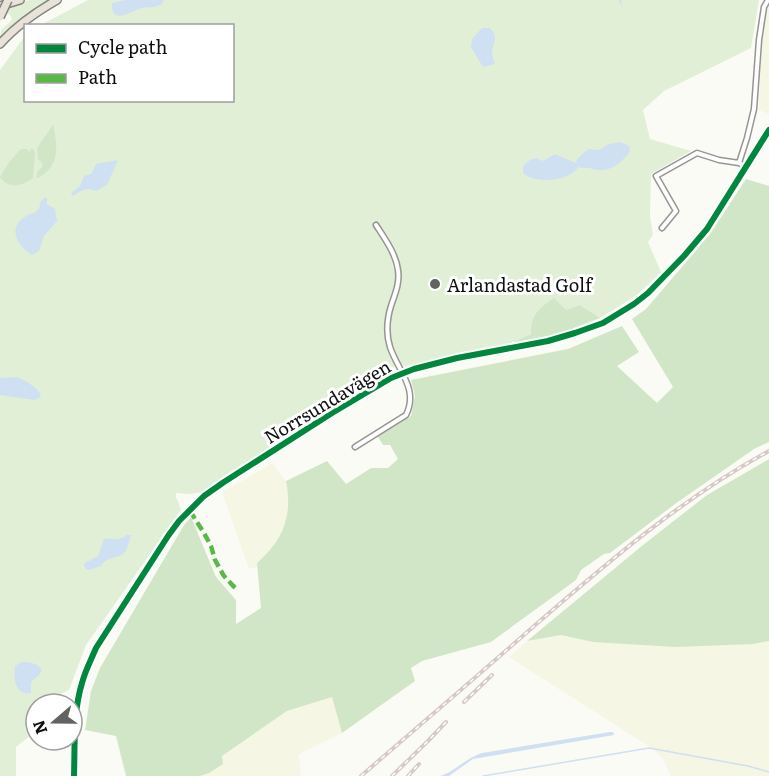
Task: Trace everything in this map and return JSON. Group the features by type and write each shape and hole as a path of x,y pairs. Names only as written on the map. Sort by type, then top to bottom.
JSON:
{"highway":[{"path":"0,2 7,0"},
{"path":"0,17 7,0"},
{"path":"0,6 20,0"},
{"path":"0,44 21,24 57,0"}],"street":[{"path":"739,163 754,109 759,40 764,8 768,0"},
{"name":"Norrsundavägen","path":"74,776 78,700 81,684 96,648 168,536 179,521 204,496 332,413 402,373 457,358 548,341 594,326 634,304 648,293 707,229 769,130"},
{"path":"662,228 676,211 656,176 697,153 739,163 746,167"},
{"path":"355,447 406,415 410,407 411,394 406,378 390,348 387,326 399,273 390,247 376,225"}],"green space":[{"path":"29,0 52,0 21,21 0,39 1,30 12,20 7,13 12,5"},
{"name":"Arlandastad Golf","path":"88,0 759,0 751,48 664,91 643,110 650,139 691,151 651,174 650,216 653,235 648,242 661,272 637,295 600,318 580,305 514,342 405,367 402,364 395,366 393,371 204,492 176,493 181,510 86,645 69,690 65,692 24,692 24,741 16,747 16,776 0,776 0,70 24,37 24,102 234,102 234,24 43,24"},
{"path":"769,0 769,114 759,110 762,28"},
{"path":"53,125 56,155 50,168 38,178 36,177 38,171 43,166 38,160 37,150"},
{"path":"31,148 35,154 33,178 16,185 7,184 0,177 10,161 21,149 27,149 30,152"},
{"path":"746,179 769,186 769,442 754,449 610,553 604,554 581,570 576,580 491,642 422,661 411,668 415,681 342,733 332,697 287,711 222,756 223,764 209,773 200,776 126,776 116,736 85,730 91,691 100,668 184,525 191,517 216,577 236,600 236,624 261,608 257,563 273,545 284,526 288,505 286,481 327,461 346,484 371,468 388,468 398,459 390,445 383,445 377,435 411,416 415,396 411,380 568,349 622,326 639,352 617,366 657,403 673,387 632,319 646,309 710,234"},
{"path":"554,298 566,310 580,305 600,318 546,339 516,345 514,342 531,334 532,322 536,313"},
{"path":"769,459 769,641 753,644 676,647 593,642 561,635 527,641 707,495"},
{"path":"273,463 286,481 289,497 286,523 270,551 257,563 257,567 249,569 222,492"},
{"path":"561,635 593,642 753,644 769,641 769,776 671,776 662,757 650,747 509,657 527,641"},
{"path":"332,697 342,733 299,754 301,776 200,776 209,773 222,756 287,711"}],"water":[{"path":"125,0 164,0 162,4 118,16 113,10 112,3"},
{"path":"482,28 490,28 495,38 492,53 495,64 483,67 471,47 472,39"},
{"path":"620,142 629,146 630,151 609,169 597,170 579,166 568,175 552,180 536,179 523,173 523,166 536,158 543,161 555,154 576,163 577,159 588,149 599,150 609,144"},
{"path":"118,160 107,185 96,191 84,190 73,196 71,193 80,186 84,176 91,174 96,164"},
{"path":"47,197 47,204 55,209 57,221 44,236 39,251 32,255 21,246 18,240 17,224 29,214 35,213 42,200"},
{"path":"17,377 36,389 41,395 39,398 34,400 0,395 0,378"},
{"path":"131,535 123,554 108,560 101,566 86,569 85,563 98,556 104,539 118,539"},
{"path":"22,662 30,663 36,664 42,670 31,682 31,692 21,692 18,689 14,675 15,666"},
{"path":"610,732 614,735 473,759 449,776 440,776 482,753"}],"waterway":[{"path":"620,0 621,4"},
{"path":"483,776 649,748 769,772"}],"railway":[{"path":"361,776 617,556 706,489 769,451"},
{"path":"464,702 492,675"},
{"path":"392,776 446,722"},
{"path":"408,776 419,764"}],"marked path":[{"path":"190,511 211,546 215,560 224,576 237,590"}],"cycle path":[{"path":"74,776 77,705 83,679 96,648 168,536 179,521 204,496 332,413 391,378 414,369 457,358 548,341 575,333 603,323 634,304 648,293 707,229 769,130"}],"place":[{"name":"Arlandastad Golf","path":"435,284"}]}
